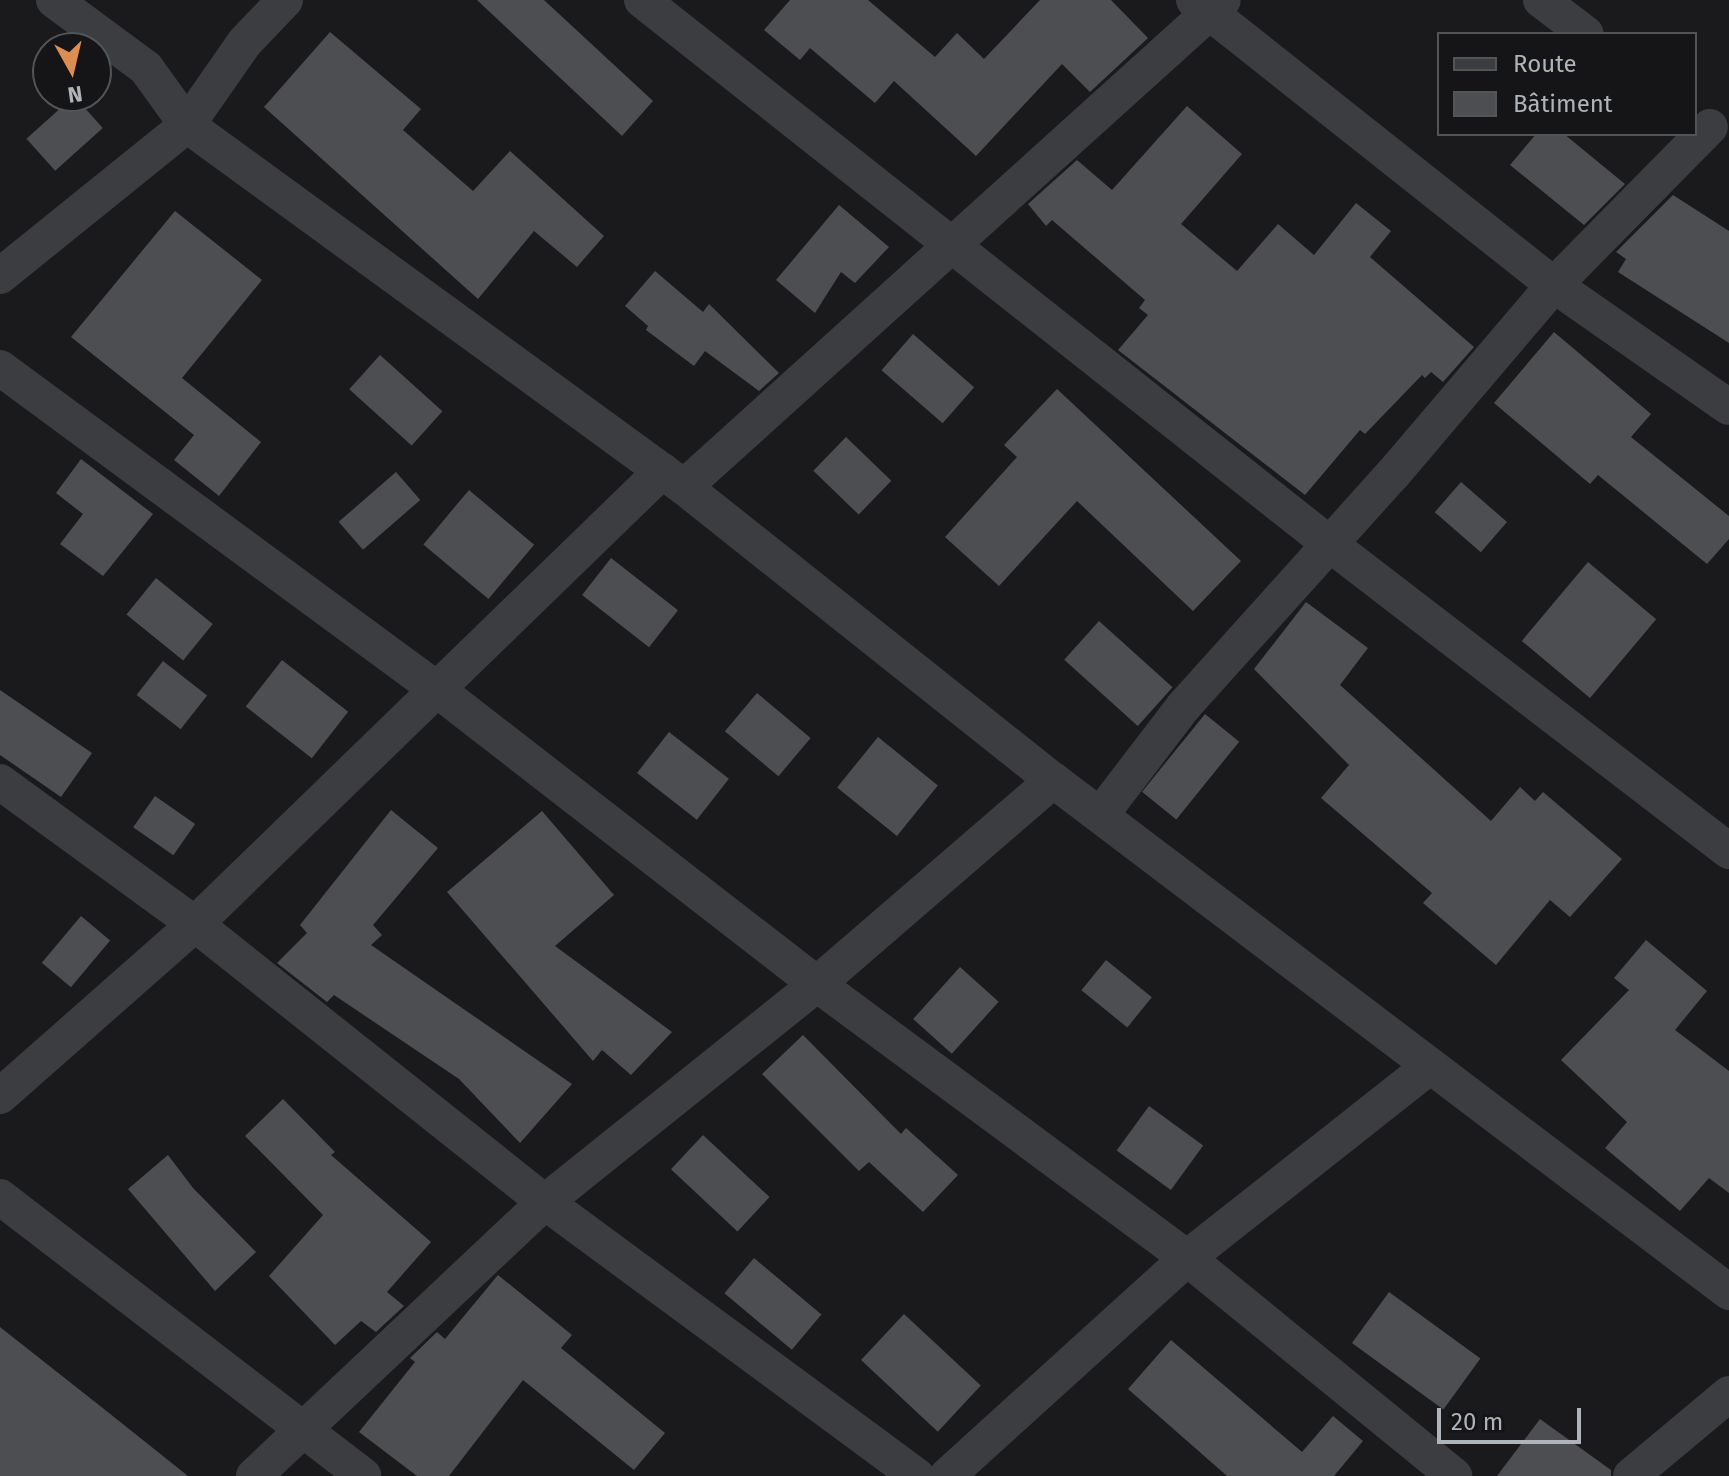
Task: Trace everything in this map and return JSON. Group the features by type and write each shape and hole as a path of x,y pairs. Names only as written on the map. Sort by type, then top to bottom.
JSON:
{"street":[{"path":"54,0 146,68 187,125 673,479 1053,780 1102,813 1729,1292"},
{"path":"0,276 187,125 245,42 285,0"},
{"path":"642,0 956,245 1327,542 1725,843"},
{"path":"1541,0 1583,32"},
{"path":"0,1096 195,924 435,688 673,479 956,245 1209,4 1554,285 1729,407"},
{"path":"1102,813 1183,707 1327,542 1393,474 1554,285 1711,127"},
{"path":"0,368 435,688 817,984 1187,1258 1454,1476"},
{"path":"254,1476 545,1202 817,984 1053,780"},
{"path":"0,782 195,924 545,1202 917,1476"},
{"path":"947,1476 1187,1258 1430,1066"},
{"path":"0,1197 363,1476"},
{"path":"1631,1476 1729,1394"}],"building":[{"path":"477,0 544,0 653,101 622,136"},
{"path":"790,0 868,0 935,57 957,33 984,59 1040,0 1111,0 1148,38 1090,92 1062,64 976,156 894,81 875,103 810,48 800,60 764,30"},
{"path":"330,32 421,109 403,130 473,191 510,151 604,236 577,267 534,231 478,299 264,107"},
{"path":"1187,106 1242,154 1181,224 1237,271 1278,224 1314,255 1356,203 1391,231 1370,257 1474,347 1443,382 1431,372 1425,378 1422,375 1365,434 1360,430 1305,495 1118,350 1148,315 1139,308 1145,300 1052,220 1046,226 1028,204 1077,160 1112,190"},
{"path":"56,112 88,112 103,128 55,171 26,139"},
{"path":"1534,136 1566,136 1625,184 1584,225 1510,165"},
{"path":"1673,195 1729,231 1729,343 1618,272 1626,259 1616,252"},
{"path":"839,205 889,247 855,283 841,272 815,313 776,280"},
{"path":"175,211 262,280 182,378 261,442 219,496 174,460 194,435 71,337"},
{"path":"655,271 703,312 709,304 779,373 759,391 705,351 694,366 646,330 648,326 625,306"},
{"path":"1554,332 1651,414 1631,437 1729,516 1729,539 1707,564 1598,475 1590,484 1494,403"},
{"path":"913,334 974,387 943,423 882,370"},
{"path":"380,355 442,411 412,445 349,389"},
{"path":"1057,389 1241,561 1193,611 1077,501 999,586 945,537 1017,457 1004,445"},
{"path":"846,437 891,481 859,515 813,471"},
{"path":"81,459 153,514 103,576 60,544 83,514 56,493"},
{"path":"396,472 420,500 363,550 339,522"},
{"path":"1461,482 1507,522 1481,552 1435,512"},
{"path":"469,490 534,545 488,599 423,544"},
{"path":"611,558 678,610 649,647 582,595"},
{"path":"1588,562 1656,619 1590,698 1522,641"},
{"path":"156,578 213,624 183,660 126,615"},
{"path":"1306,602 1368,648 1340,685 1491,821 1520,787 1535,801 1543,792 1622,859 1570,917 1550,900 1496,965 1423,903 1432,893 1321,798 1349,765 1254,669"},
{"path":"1099,621 1173,687 1138,726 1064,660"},
{"path":"282,660 348,712 312,758 246,706"},
{"path":"163,661 207,695 181,729 137,695"},
{"path":"0,690 92,753 61,797 0,755"},
{"path":"757,693 811,738 778,776 725,731"},
{"path":"1205,714 1239,742 1176,819 1142,792"},
{"path":"669,732 729,779 697,820 637,773"},
{"path":"878,737 938,785 897,836 837,788"},
{"path":"155,796 195,824 173,855 133,827"},
{"path":"391,810 438,848 373,925 382,935 371,945 572,1084 520,1143 459,1079 334,995 327,1002 277,963 307,933 300,925"},
{"path":"542,811 614,895 555,946 672,1032 631,1075 602,1050 593,1061 447,892"},
{"path":"81,916 110,940 71,987 42,963"},
{"path":"1646,940 1707,991 1675,1030 1729,1071 1729,1193 1709,1178 1680,1211 1605,1148 1627,1122 1561,1060 1629,990 1614,978"},
{"path":"1106,960 1152,997 1127,1027 1081,990"},
{"path":"960,967 999,1002 952,1054 913,1019"},
{"path":"803,1035 901,1134 906,1128 958,1175 923,1212 869,1162 859,1171 762,1074"},
{"path":"283,1099 335,1152 331,1155 431,1242 387,1292 404,1306 376,1332 361,1321 335,1345 269,1276 323,1215 245,1136"},
{"path":"1149,1106 1203,1145 1171,1190 1117,1150"},
{"path":"703,1135 770,1197 737,1231 671,1169"},
{"path":"168,1155 193,1188 256,1252 215,1291 128,1189"},
{"path":"754,1258 821,1315 792,1350 724,1293"},
{"path":"498,1275 572,1335 561,1348 665,1433 634,1470 523,1380 449,1476 417,1476 359,1432 415,1362 410,1358 437,1332 445,1339"},
{"path":"1389,1292 1480,1358 1443,1409 1352,1343"},
{"path":"904,1314 981,1386 938,1432 861,1360"},
{"path":"0,1327 109,1413 188,1476 0,1476"},
{"path":"1171,1340 1302,1452 1333,1416 1363,1441 1334,1476 1227,1476 1128,1389"},
{"path":"1540,1419 1611,1470 1611,1476 1497,1476"}]}
